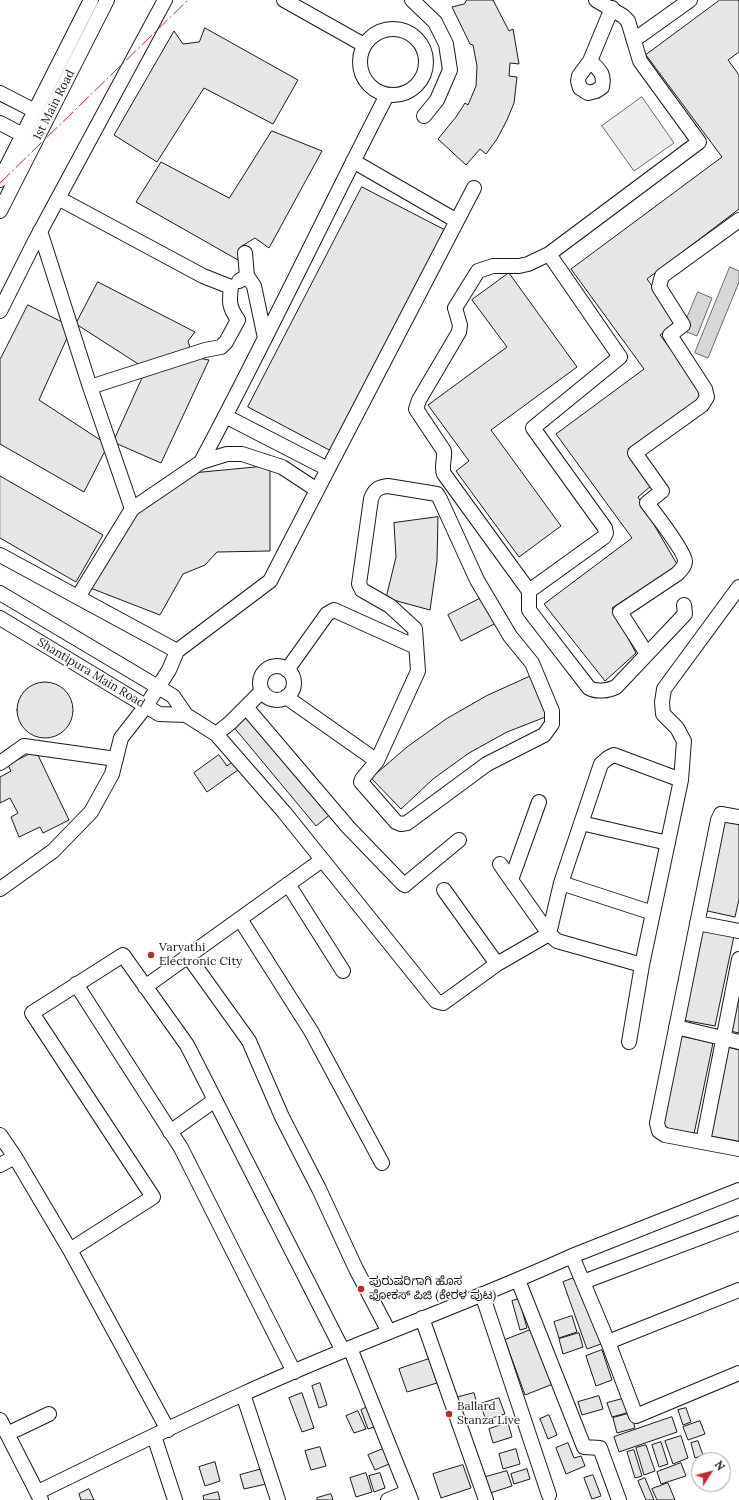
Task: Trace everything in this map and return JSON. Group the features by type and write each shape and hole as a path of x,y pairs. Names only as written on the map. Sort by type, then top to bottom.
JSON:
{"street":[{"name":"1st Main Road","path":"0,180 91,0"},
{"name":"1st Main Road","path":"0,210 107,0"},
{"path":"0,311 40,231 164,0"},
{"path":"412,0 435,22 446,44 450,70 437,100 424,116"},
{"path":"596,0 612,8 628,21 640,61 699,142 549,254 528,264 519,266 493,266 478,271 455,308 460,325 459,332 419,400 416,409 444,451 442,470 444,474 529,591 529,610 589,688 594,690 612,689 616,687 685,614 684,605"},
{"path":"634,40 690,0"},
{"path":"287,1 364,45"},
{"path":"590,61 612,8"},
{"path":"390,29 401,30 412,34 420,42 425,52 427,63 424,75 419,84 410,92 399,95 387,95 377,92 369,85 363,76 360,66 364,45 380,31 390,29"},
{"path":"0,93 35,111"},
{"path":"201,462 387,95"},
{"path":"0,123 23,135"},
{"path":"353,161 457,221"},
{"path":"0,889 54,851 91,812 112,774 121,738 146,706 159,686 169,670 177,651 270,580 474,188"},
{"path":"58,198 204,276 231,288"},
{"path":"647,654 620,612 677,574 686,562 681,550 646,503 662,491 635,453 702,405 707,397 705,388 670,335 683,325 659,287 662,276 739,220"},
{"path":"40,231 90,387 132,509"},
{"path":"245,253 247,276 254,286 265,338"},
{"path":"529,591 606,533 605,528 534,428 620,357 549,254"},
{"path":"238,320 232,311 229,301 231,288 247,276"},
{"path":"90,387 206,350 221,347 226,342 238,320 259,312"},
{"path":"225,416 328,469"},
{"path":"78,597 132,509 201,462 227,454 242,454 282,467 317,490"},
{"path":"388,486 437,494 477,580 510,636 532,663 552,711 552,724 544,735 487,764 407,823 401,824 396,822 362,784 362,778 377,761 418,671 415,629 390,606 362,590 359,584 371,499 374,492 379,487 388,486"},
{"path":"0,555 177,651"},
{"path":"629,1042 642,965 681,780 684,741 677,728 664,714 662,702 664,688 739,587"},
{"path":"0,593 159,686 173,696 186,715 216,734 284,812 436,1001 443,1003 497,964 549,934 561,883 601,764 614,755 681,780"},
{"path":"287,670 327,614 334,610 416,647"},
{"name":"Shantipura Main Road","path":"0,618 159,714 186,715"},
{"path":"275,666 282,667 287,670 293,678 294,683 290,694 286,697 275,700 270,699 262,691 260,680 265,671 275,666"},
{"path":"216,734 230,723 262,691"},
{"path":"286,697 377,761"},
{"path":"246,707 348,827 403,884 405,885 459,840"},
{"path":"0,763 24,746 116,759"},
{"path":"511,880 539,802"},
{"path":"739,817 730,814 721,814 718,820 657,1123 659,1131 665,1135 739,1149"},
{"path":"581,823 668,843"},
{"path":"146,986 322,860"},
{"path":"500,864 549,934 557,941 642,965"},
{"path":"561,883 653,913"},
{"path":"288,884 343,971"},
{"path":"444,890 497,964"},
{"path":"240,919 311,1031 382,1163"},
{"path":"697,923 739,931"},
{"path":"70,1250 153,1198 32,1013 123,954 187,1045 346,1350 409,1496 388,1500"},
{"path":"188,956 249,1041 282,1117 356,1269 390,1332"},
{"path":"703,1142 739,959"},
{"path":"76,984 181,1148 294,1372"},
{"path":"676,1027 739,1042"},
{"path":"170,1132 215,1100"},
{"path":"0,1135 70,1250 168,1430"},
{"path":"0,1165 14,1156"},
{"path":"0,1420 40,1496 154,1436 243,1394 422,1318 518,1280 572,1256 739,1190"},
{"path":"583,1282 739,1224"},
{"path":"572,1256 608,1342 636,1416 739,1373"},
{"path":"518,1280 584,1447 600,1448 619,1500"},
{"path":"608,1342 739,1290"},
{"path":"482,1294 549,1494"},
{"path":"422,1318 486,1500"},
{"path":"243,1394 278,1500"},
{"path":"7,1434 49,1414"},
{"path":"154,1436 175,1500"}],"shaded area":[{"path":"642,97 674,143 634,171 602,126"},
{"path":"730,267 739,271 739,282 708,358 695,353"},
{"path":"698,292 712,298 697,336 682,330"}],"building":[{"path":"467,0 493,0 509,31 513,29 519,64 510,63 509,76 517,77 514,103 507,120 497,139 486,154 480,149 466,165 438,139 456,117 465,103 468,105 476,86 477,66 473,45 470,44 452,7 464,4"},
{"path":"720,0 739,0 739,52 728,60 739,75 739,209 647,279 678,322 660,335 705,395 628,449 651,486 638,497 678,566 612,608 636,653 605,681 544,604 632,538 556,434 644,369 571,269 722,157 646,55"},
{"path":"205,28 298,80 273,124 204,88 157,162 114,135 174,31 183,44 199,42"},
{"path":"272,131 322,151 269,248 255,238 242,246 238,260 136,202 161,162 229,198"},
{"path":"362,187 447,231 333,452 248,407"},
{"path":"509,273 577,367 491,430 561,526 519,557 456,471 469,461 428,405 507,347 472,300"},
{"path":"98,282 195,332 188,341 193,357 209,360 161,463 113,442 146,369 76,324"},
{"path":"28,305 72,327 39,400 108,445 84,492 0,444 0,360"},
{"path":"270,466 270,551 217,552 205,565 183,574 160,615 80,584 132,509 155,485 193,473"},
{"path":"0,476 103,535 76,582 0,538"},
{"path":"438,517 437,561 430,610 386,598 396,557 394,523"},
{"path":"485,596 498,622 461,641 448,615"},
{"path":"531,676 548,716 507,732 469,753 433,779 401,809 371,778 407,747 446,719 486,696"},
{"path":"39,682 51,682 65,690 73,704 71,721 65,730 51,738 39,738 29,733 22,726 17,716 17,704 22,694 29,687"},
{"path":"247,712 332,813 316,826 232,725"},
{"path":"36,751 69,820 43,833 40,827 19,837 11,817 18,813 10,798 0,803 0,777 11,771 8,765"},
{"path":"219,755 227,766 232,762 238,770 207,792 194,773"},
{"path":"721,819 739,823 739,899 735,917 703,910"},
{"path":"701,929 734,936 715,1026 683,1020"},
{"path":"739,988 739,1033 730,1031"},
{"path":"681,1036 713,1043 694,1134 662,1127"},
{"path":"728,1047 739,1050 739,1144 709,1138"},
{"path":"577,1277 601,1344 587,1349 563,1282"},
{"path":"519,1299 527,1328 520,1330 512,1301"},
{"path":"572,1316 577,1332 559,1338 554,1322"},
{"path":"533,1329 553,1384 525,1395 505,1340"},
{"path":"579,1333 583,1347 563,1354 559,1339"},
{"path":"602,1350 612,1380 596,1386 586,1356"},
{"path":"429,1359 437,1383 407,1392 399,1369"},
{"path":"320,1383 327,1405 319,1408 312,1386"},
{"path":"302,1393 314,1428 302,1432 289,1398"},
{"path":"474,1393 477,1404 458,1409 455,1398"},
{"path":"599,1396 603,1409 582,1415 578,1402"},
{"path":"499,1398 505,1414 486,1420 480,1404"},
{"path":"626,1398 630,1412 612,1417 607,1403"},
{"path":"369,1406 377,1426 368,1429 361,1410"},
{"path":"686,1408 691,1422 683,1425 678,1410"},
{"path":"358,1411 366,1429 354,1433 346,1416"},
{"path":"631,1413 635,1428 617,1433 613,1418"},
{"path":"549,1415 557,1435 548,1439 540,1419"},
{"path":"672,1417 677,1432 619,1452 614,1437"},
{"path":"700,1421 705,1434 688,1440 683,1427"},
{"path":"508,1423 512,1437 493,1443 489,1429"},
{"path":"681,1436 688,1458 673,1464 665,1441"},
{"path":"698,1441 702,1452 693,1452 691,1443"},
{"path":"661,1442 668,1464 659,1467 652,1445"},
{"path":"568,1443 574,1458 581,1456 585,1466 566,1474 556,1448"},
{"path":"646,1445 655,1471 644,1475 636,1448"},
{"path":"320,1447 326,1466 311,1470 305,1451"},
{"path":"383,1449 389,1464 375,1470 368,1455"},
{"path":"516,1449 520,1464 503,1469 499,1454"},
{"path":"634,1450 642,1476 635,1478 627,1452"},
{"path":"215,1462 220,1481 205,1486 199,1467"},
{"path":"681,1463 686,1476 661,1484 657,1472"},
{"path":"463,1465 471,1488 441,1498 433,1474"},
{"path":"262,1469 266,1484 244,1489 240,1475"},
{"path":"527,1469 530,1479 514,1484 511,1474"},
{"path":"507,1471 512,1486 487,1494 482,1478"},
{"path":"366,1473 372,1492 356,1497 350,1478"},
{"path":"380,1473 385,1488 374,1492 369,1476"},
{"path":"593,1475 601,1496 592,1499 584,1478"},
{"path":"645,1478 654,1500 646,1500 638,1481"},
{"path":"668,1483 675,1500 657,1500 652,1489"},
{"path":"89,1489 94,1500 81,1500 79,1494"},
{"path":"218,1492 220,1500 204,1500 203,1496"},
{"path":"331,1494 333,1500 317,1500 317,1498"}],"power":[{"path":"0,183 188,0"}],"place":[{"name":"Varvathi Electronic City","path":"151,955"},
{"name":"ಪುರುಷರಿಗಾಗಿ ಹೊಸ ಫೋಕಸ್ ಪಿಜಿ (ಕೇರಳ ಪುಟ)","path":"361,1289"},
{"name":"Ballard Stanza Live","path":"449,1414"}]}
